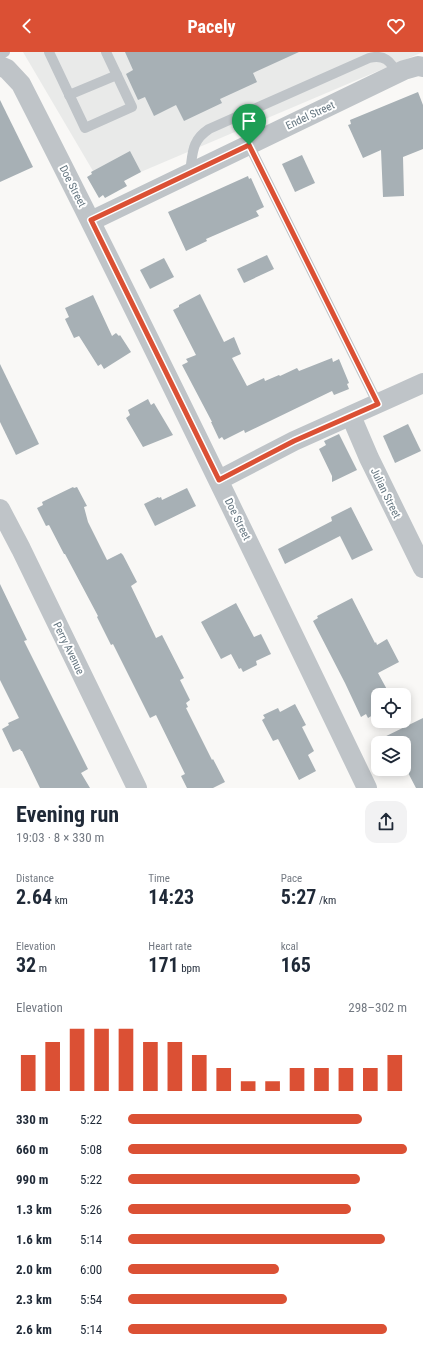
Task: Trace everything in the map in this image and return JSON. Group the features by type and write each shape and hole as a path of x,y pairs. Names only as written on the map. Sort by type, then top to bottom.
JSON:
{"street":[{"name":"Doe Street","path":"0,66 7,69 21,84 91,220 219,480 367,788"},
{"name":"Endel Street","path":"91,220 397,74 418,66 423,67"},
{"path":"219,480 294,441 423,383"},
{"name":"Julian Street","path":"351,416 369,458 423,568"},
{"name":"Perry Avenue","path":"0,509 21,549 136,788"}],"lane":[{"path":"0,55 5,52"},
{"path":"49,52 85,128 132,107 106,52"},
{"path":"190,172 195,145 199,136 208,129 369,58 376,56 385,58 390,62 397,74"},
{"path":"69,95 117,75"},
{"path":"249,145 378,404"}],"shaded area":[{"path":"23,52 423,52 103,188"}],"building":[{"path":"125,52 299,52 253,73 257,82 220,99 222,103 184,121 176,105 154,116 145,97 138,100 126,74 133,70"},
{"path":"418,92 423,105 423,149 403,157 404,196 383,197 381,150 363,158 348,125 351,124 350,120"},
{"path":"0,100 33,167 0,182"},
{"path":"130,151 141,172 124,181 127,186 105,198 103,195 99,198 87,177 92,174 91,172"},
{"path":"302,155 315,183 295,192 282,164"},
{"path":"248,176 249,179 251,178 264,207 256,211 259,216 206,239 207,241 186,251 168,212"},
{"path":"267,255 274,269 244,283 237,269"},
{"path":"164,258 174,277 150,289 140,270"},
{"path":"200,294 224,342 234,337 241,354 232,358 247,386 264,378 265,381 297,368 299,371 332,358 333,362 339,359 349,383 347,384 349,389 334,395 332,391 245,433 244,430 224,440 222,437 219,439 212,422 182,365 188,362 186,359 196,355 173,310 179,307 179,305"},
{"path":"93,295 112,336 116,333 119,336 120,335 131,352 104,369 101,364 98,366 79,336 74,338 65,319 69,317 65,308"},
{"path":"0,364 39,444 16,455 0,422"},
{"path":"148,399 151,405 154,403 173,435 143,447 126,418 130,415 128,410"},
{"path":"408,424 421,451 395,463 383,436"},
{"path":"339,434 357,470 332,482 332,476 319,449 326,445 324,441"},
{"path":"73,487 77,487 87,506 84,507 88,522 107,560 121,553 123,555 137,582 131,586 156,638 162,635 184,678 180,680 190,700 186,703 188,707 186,708 212,760 213,759 225,782 213,788 187,788 181,776 185,774 156,715 150,718 113,644 111,645 97,617 98,616 65,554 49,525 46,526 37,508 43,505 42,502"},
{"path":"187,488 196,506 155,526 144,504 158,497 161,497 162,500"},
{"path":"351,507 373,550 352,560 340,536 285,564 278,549 332,521 331,517"},
{"path":"0,584 27,640 24,641 88,769 81,773 90,788 40,788 22,751 20,749 13,752 2,729 9,725 8,723 19,718 0,680"},
{"path":"352,598 375,643 376,642 377,645 387,639 399,662 378,673 386,688 371,688 371,716 368,718 366,714 361,717 313,621 318,618 317,616"},
{"path":"236,603 254,637 261,634 271,654 256,661 257,665 243,672 241,668 239,669 231,654 221,659 201,622"},
{"path":"295,704 306,725 302,727 314,751 308,755 316,771 299,780 278,739 273,741 262,720 265,718 263,715 278,708 280,712"},
{"path":"423,718 423,788 416,788 410,776 411,776 411,736 386,736 403,728 411,728 411,724"}],"route":[{"path":"249,145 378,404 294,441 219,480 91,220 249,145"}]}
